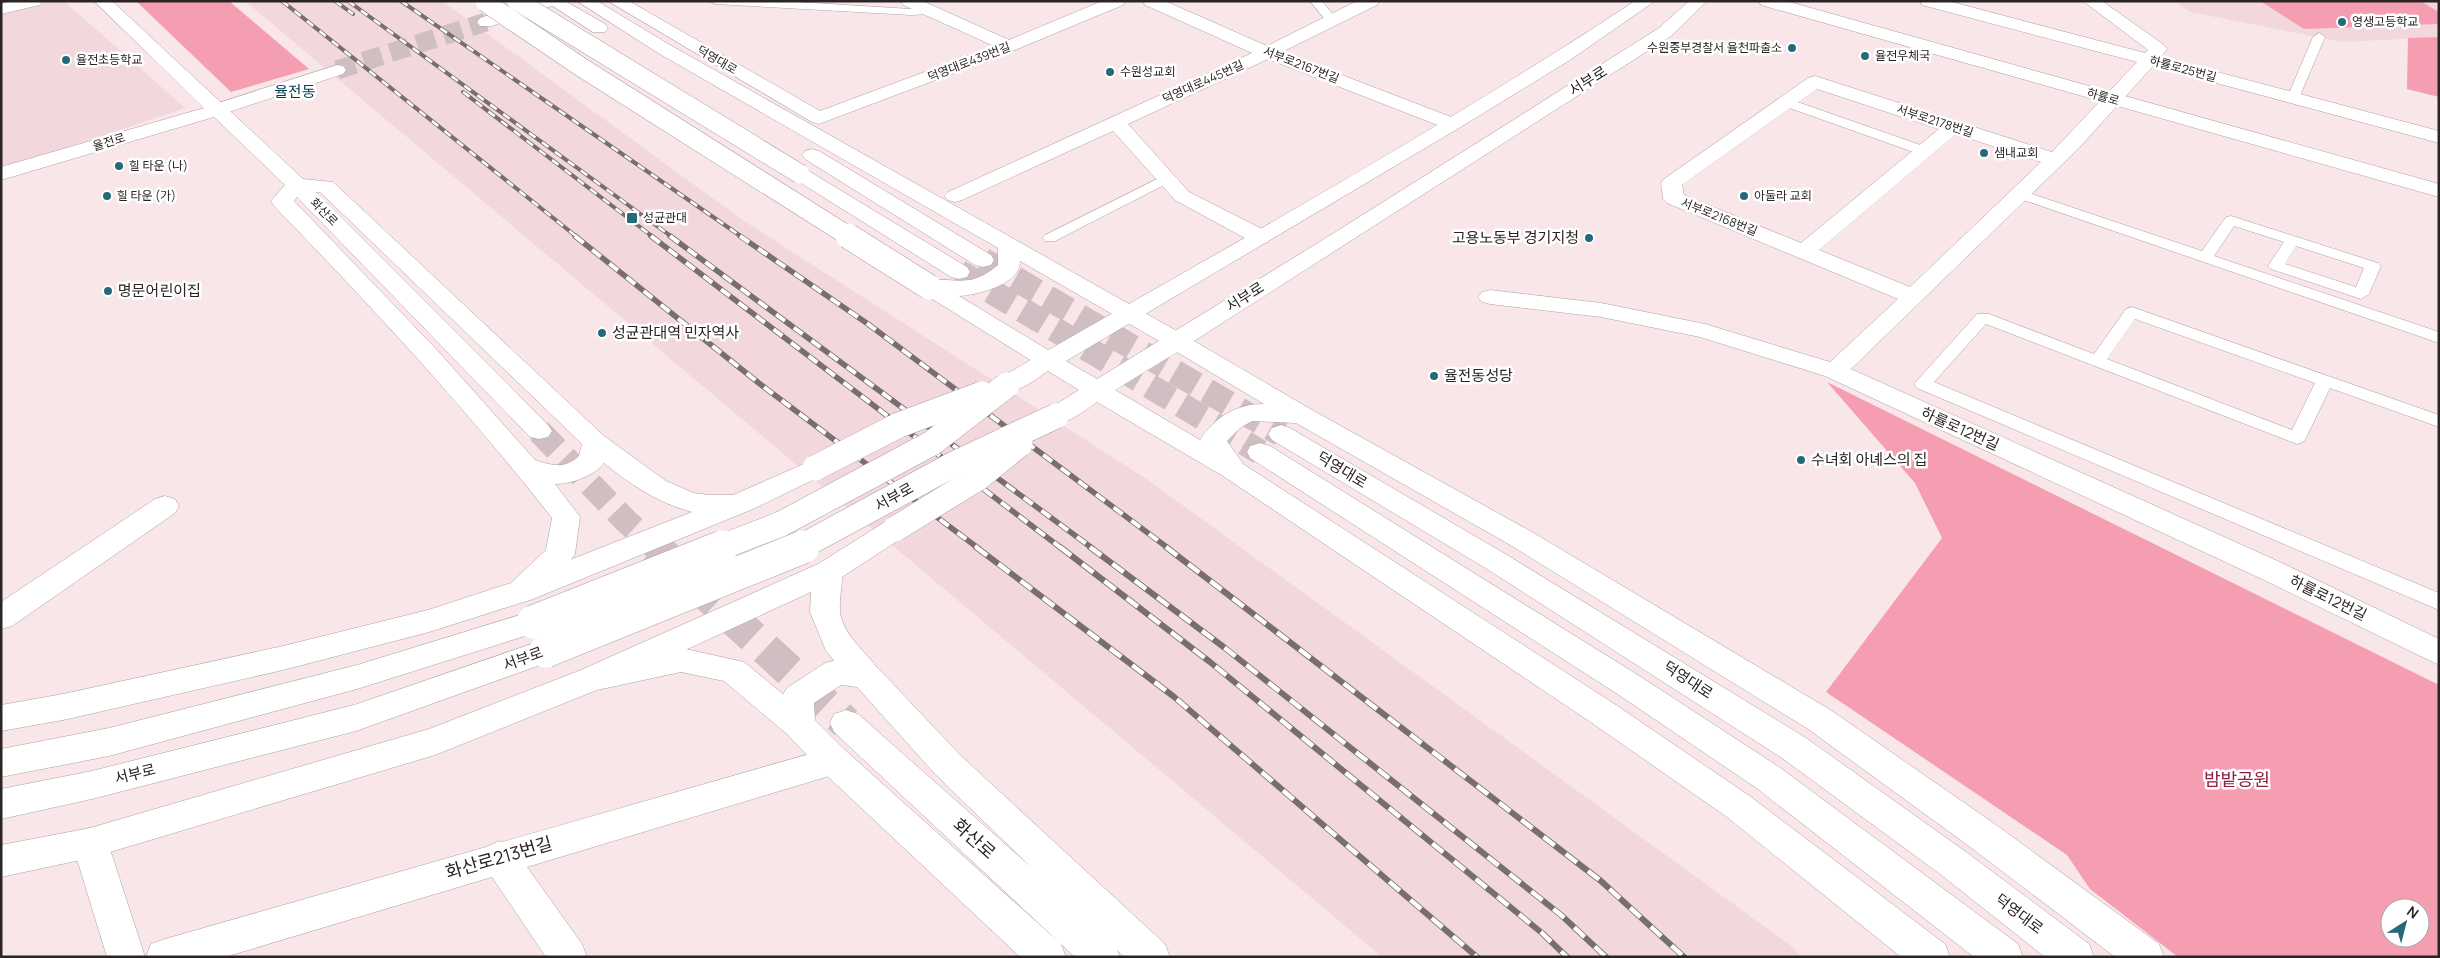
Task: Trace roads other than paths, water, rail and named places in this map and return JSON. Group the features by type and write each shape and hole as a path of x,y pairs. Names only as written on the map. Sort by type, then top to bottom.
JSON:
{"street":[{"path":"1,9 34,1"},
{"name":"화산로","path":"102,1 297,185 539,430"},
{"path":"517,1 959,272"},
{"path":"485,9 548,1"},
{"path":"553,1 758,123"},
{"path":"585,1 664,49 1176,340 1282,434 1522,539 1820,720 1986,838 2145,957"},
{"name":"덕영대로","path":"616,1 819,118"},
{"path":"909,1 1009,46"},
{"name":"덕영대로439번길","path":"819,118 1009,46 1117,1"},
{"name":"서부로2167번길","path":"1151,1 1267,53 1452,124"},
{"name":"덕영대로445번길","path":"955,196 1267,53 1372,1"},
{"name":"서부로","path":"1,764 109,742 357,677 533,622 781,524 932,443 1007,385 1452,124 1564,56 1647,1"},
{"name":"서부로","path":"1,861 90,843 435,741 592,679 828,572 978,478 1056,416 1096,390 1342,238 1665,32 1699,1"},
{"name":"하률로","path":"1767,1 1796,5 2114,100 2439,191"},
{"name":"하률로25번길","path":"1928,1 2439,137"},
{"path":"1834,372 2055,160 2114,100 2158,49 2091,1"},
{"path":"485,9 582,67 929,287 1096,390 1233,470 1604,714 1739,807 1932,957"},
{"name":"율전로","path":"1,174 216,110 337,70"},
{"name":"서부로2168번길","path":"1815,82 1671,184 1674,198 1914,297"},
{"name":"서부로2178번길","path":"1815,82 2055,160"},
{"path":"1115,122 1182,196 1260,237"},
{"path":"1804,252 1953,127"},
{"path":"800,148 983,260"},
{"path":"522,591 560,554 566,517 527,467 398,323 282,201 297,185 326,186 595,442 654,489 713,507 743,502"},
{"path":"929,287 964,290 994,282 1009,267 1009,246"},
{"name":"하률로12번길","path":"1490,297 1602,310 1705,330 1834,372 2272,570 2439,653"},
{"path":"1,718 63,707 283,658 430,621 522,591 743,502 899,425 1007,385"},
{"path":"1233,470 1213,442 1227,424 1255,410 1282,434"},
{"name":"서부로","path":"1,804 92,784 356,718 546,651 804,547 956,463 1056,416"},
{"name":"덕영대로","path":"1282,434 1630,686 1768,777 2004,957"},
{"name":"덕영대로","path":"1282,434 1496,562 1794,748 1953,864 2075,957"},
{"path":"527,467 554,475 575,472 587,465 594,455 595,442"},
{"path":"1,618 165,506"},
{"path":"828,572 825,612 837,643 948,764 1151,957"},
{"path":"592,679 681,660 733,671 799,725 834,761 1047,957"},
{"path":"799,725 798,696 836,672 866,676"},
{"name":"화산로","path":"846,723 1071,926 1101,957"},
{"name":"화산로213번길","path":"164,957 499,857 834,761"},
{"path":"90,843 126,957"},
{"path":"499,857 568,957"}],"lane":[{"path":"715,1 901,12 931,11"},
{"path":"1316,1 1332,21"},
{"path":"2293,98 2319,37"},
{"path":"1786,102 1924,151"},
{"path":"1050,238 1165,178"},
{"path":"2020,194 2437,340"},
{"path":"2206,258 2231,220 2374,266 2361,294 2276,266 2292,241"},
{"path":"2097,361 2132,312 2439,421"},
{"path":"2325,380 2297,438 1983,317 1923,384 2439,602"}],"tunnel":[{"path":"337,70 486,22"},
{"path":"983,260 1281,434"},
{"path":"959,272 1260,452"},
{"path":"539,431 626,521 656,548"},
{"path":"655,547 846,723"}],"railway":[{"path":"282,1 577,237"},
{"path":"335,1 353,14"},
{"path":"348,1 672,237"},
{"path":"401,1 742,237"},
{"path":"463,92 653,237"},
{"path":"575,236 760,384 978,548"},
{"path":"651,236 1061,548"},
{"path":"670,236 1092,548"},
{"path":"740,236 868,324 1168,548"},
{"path":"976,547 1173,696 1477,957"},
{"path":"1060,547 1210,662 1542,933 1567,957"},
{"path":"1090,547 1225,648 1561,915 1606,957"},
{"path":"1166,547 1601,881 1684,957"}],"place":[{"name":"영생고등학교","path":"2342,22"},
{"name":"수원중부경찰서 율천파출소","path":"1792,48"},
{"name":"율전우체국","path":"1865,56"},
{"name":"율전초등학교","path":"66,60"},
{"name":"수원성교회","path":"1110,72"},
{"name":"샘내교회","path":"1984,153"},
{"name":"힐 타운 (나)","path":"119,166"},
{"name":"힐 타운 (가)","path":"107,196"},
{"name":"아둘라 교회","path":"1744,196"},
{"name":"성균관대","path":"632,218"},
{"name":"고용노동부 경기지청","path":"1589,238"},
{"name":"명문어린이집","path":"108,291"},
{"name":"성균관대역 민자역사","path":"602,333"},
{"name":"율전동성당","path":"1434,376"},
{"name":"수녀회 아녜스의 집","path":"1801,460"}],"district":[{"name":"율전동","path":"295,92"}],"park label":[{"name":"밤밭공원","path":"2237,780"}]}
